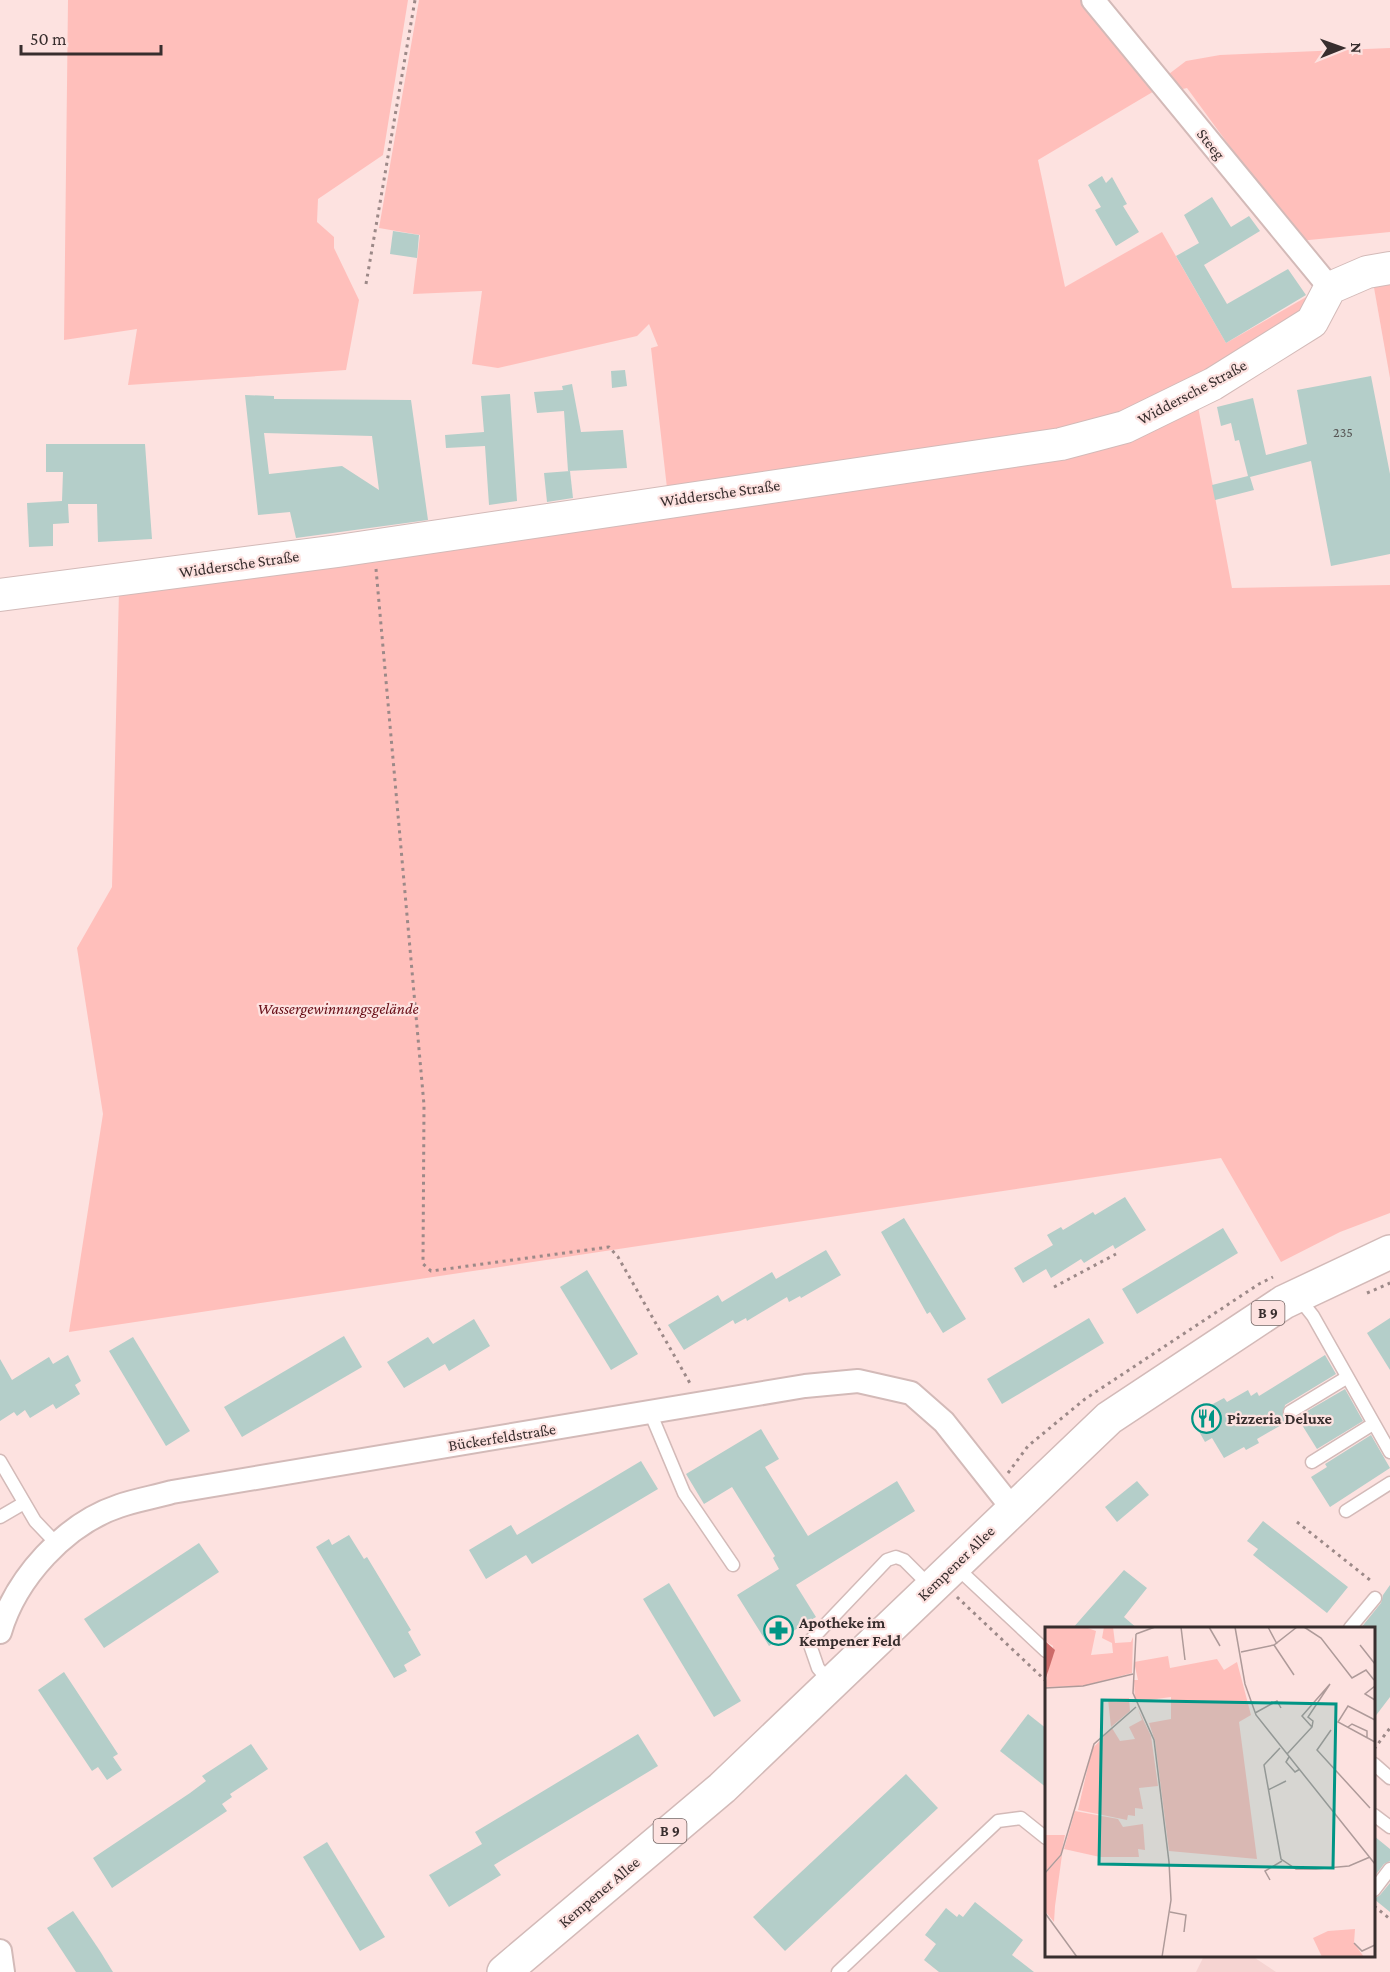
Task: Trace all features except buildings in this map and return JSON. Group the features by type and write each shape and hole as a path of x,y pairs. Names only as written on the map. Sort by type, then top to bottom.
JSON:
{"main road":[{"name":"Kempener Allee","path":"504,1972 722,1788 1012,1508 1109,1418 1298,1296 1390,1251"}],"street":[{"name":"Steeg","path":"1093,0 1330,288"},
{"path":"1330,288 1367,272 1390,268"},
{"name":"Widdersche Straße","path":"0,595 373,546 1061,444 1125,427 1213,384 1312,322 1330,288"},
{"name":"Bückerfeldstraße","path":"0,1632 5,1614 35,1564 72,1531 117,1506 172,1492 694,1404 858,1380 911,1393 944,1422 1012,1508"},
{"path":"0,1951 3,1972"}],"lane":[{"path":"1298,1296 1313,1317 1390,1452"},
{"path":"1290,1412 1346,1378"},
{"path":"650,1412 684,1493 733,1565"},
{"path":"1312,1462 1373,1424"},
{"path":"0,1461 35,1521 57,1544"},
{"path":"1346,1510 1390,1483"},
{"path":"0,1517 24,1503"},
{"path":"831,1683 818,1668 808,1642 887,1560 896,1557 942,1577 1045,1650"},
{"path":"1352,1627 1375,1598"},
{"path":"1375,1765 1390,1778"},
{"path":"1375,1816 1390,1827"},
{"path":"838,1972 998,1821 1021,1818 1045,1836"},
{"path":"1375,1889 1390,1869"}],"path":[{"path":"366,284 415,0"},
{"path":"373,546 382,614 424,1105 423,1264 431,1271 609,1246 690,1382 694,1404"},
{"path":"1054,1287 1116,1254"},
{"path":"1388,1284 1390,1289"},
{"path":"1298,1522 1370,1580 1375,1598"},
{"path":"942,1577 995,1635 1045,1679"},
{"path":"1375,1748 1390,1728"},
{"path":"1375,1907 1390,1919"}],"shaded area":[{"path":"1204,1957 1254,1957 1276,1972 1196,1972"}],"green space":[{"path":"68,0 408,0 383,155 318,199 317,222 334,237 334,248 359,300 346,370 128,385 137,329 64,340"},
{"path":"419,0 1086,0 1156,90 1038,160 1065,287 1162,232 1226,343 1308,296 1316,307 1176,395 1093,424 667,488 651,348 658,346 649,324 637,336 498,368 472,364 482,291 413,294 420,235 379,228"},
{"path":"1390,48 1390,232 1299,241 1187,88 1170,92 1161,80 1186,61 1220,55"},
{"path":"1390,279 1390,378 1373,282"},
{"name":"Wassergewinnungsgelände","path":"1197,401 1232,588 1390,585 1390,1213 1340,1232 1281,1262 1221,1158 69,1332 103,1114 77,948 112,887 119,590 661,508"}],"place":[{"name":"Pizzeria Deluxe","path":"1206,1418"},
{"name":"Apotheke im Kempener Feld","path":"778,1631"}]}
